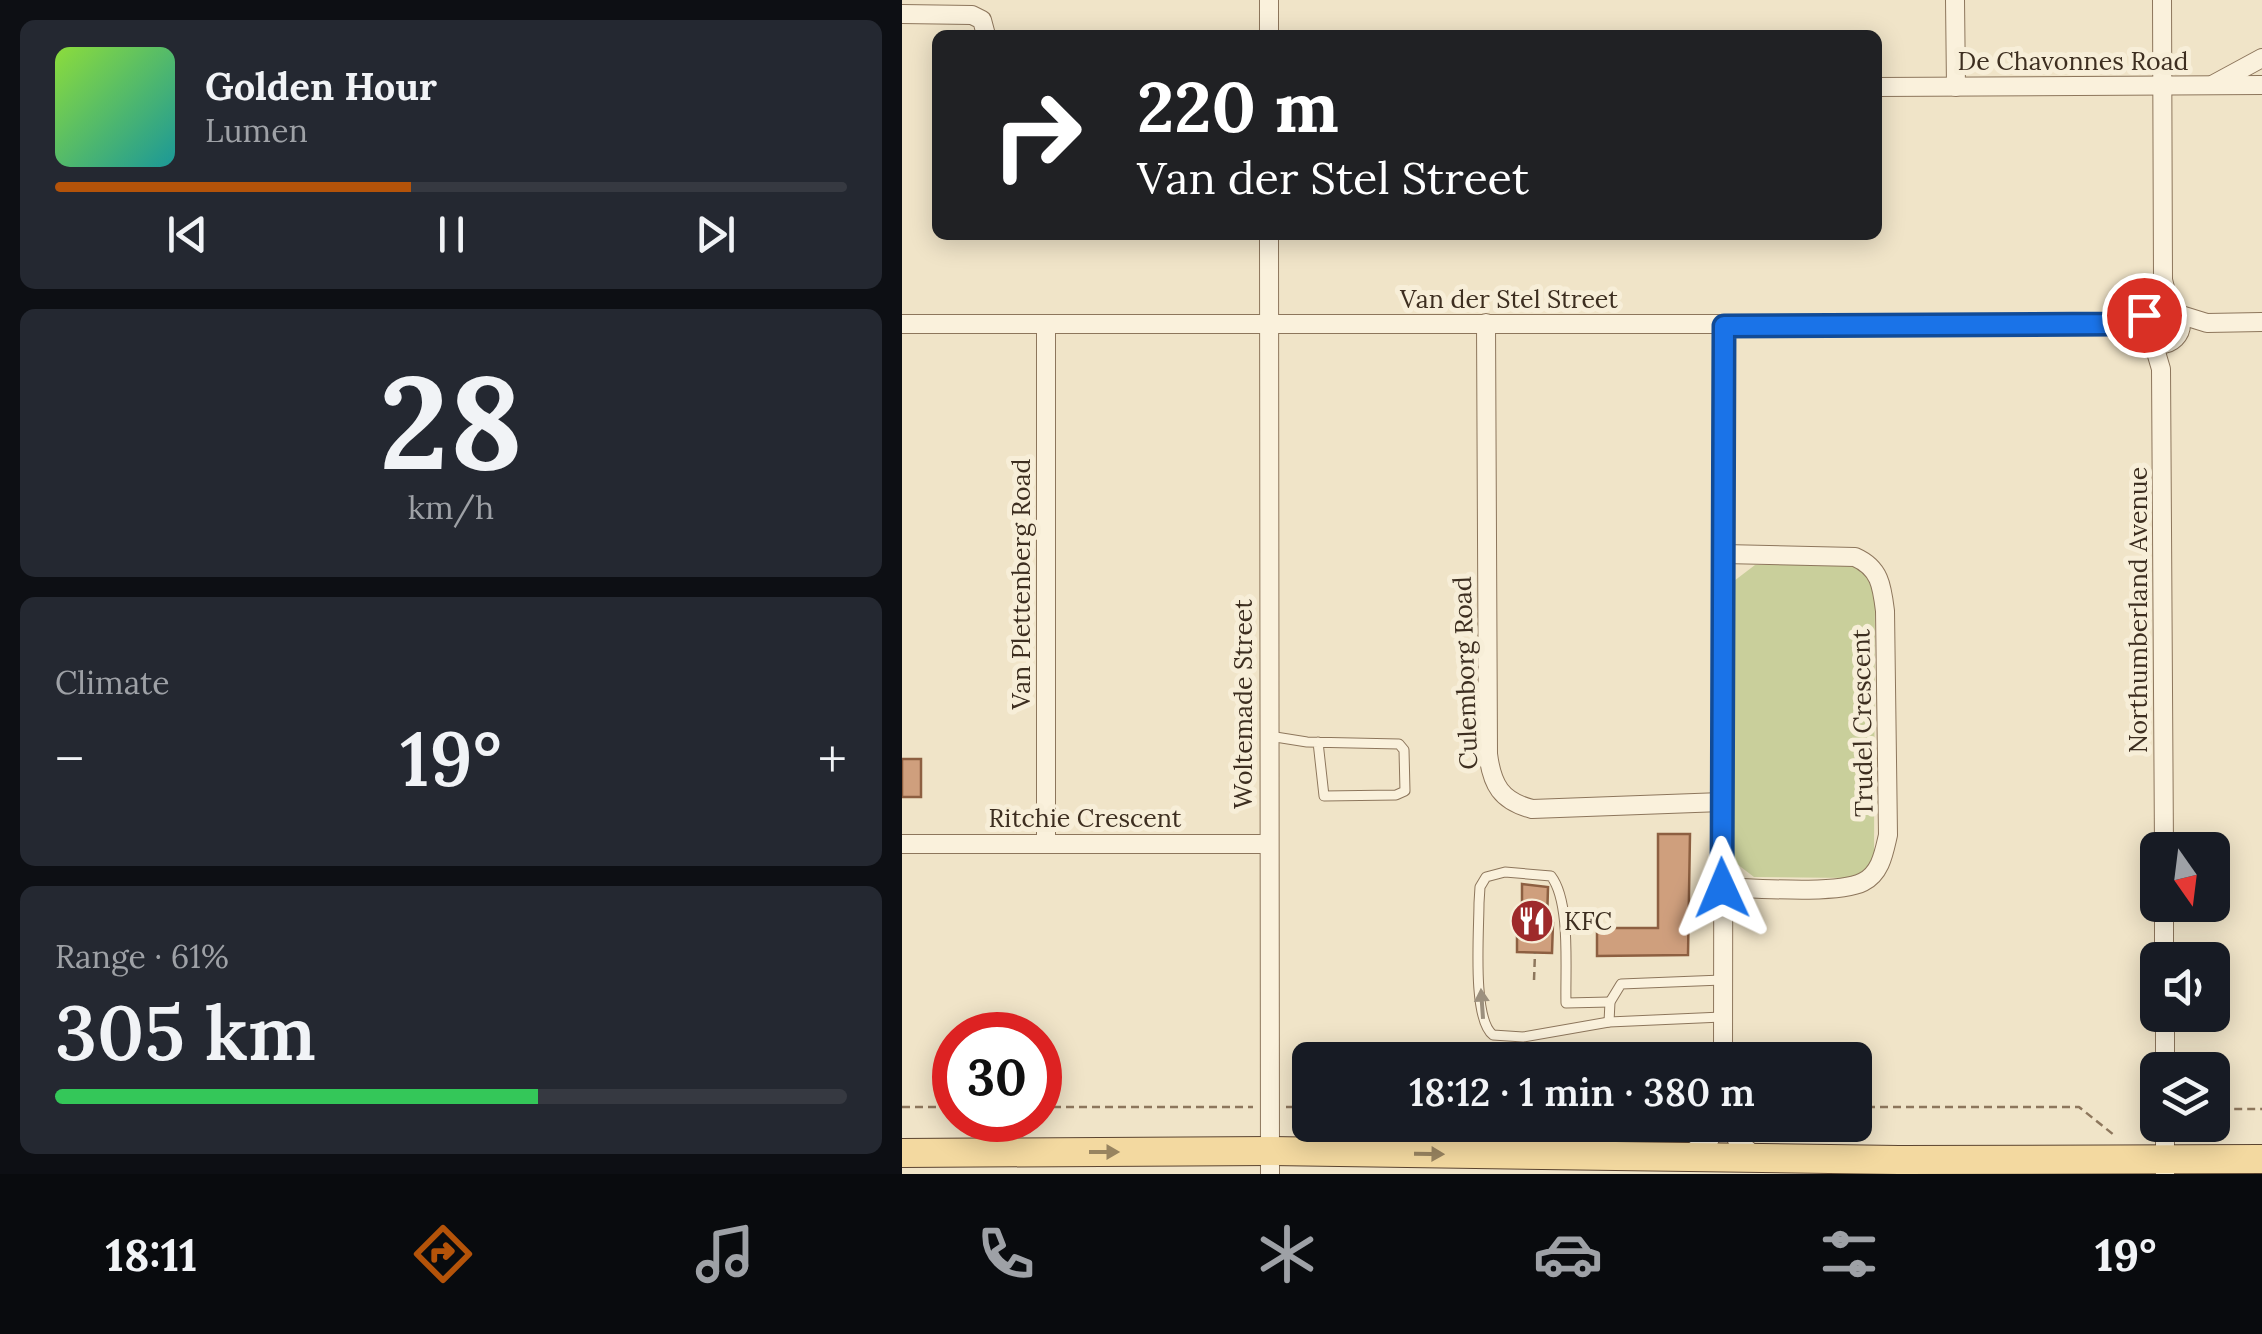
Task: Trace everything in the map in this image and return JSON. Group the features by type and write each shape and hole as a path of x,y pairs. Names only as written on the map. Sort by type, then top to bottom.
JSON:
{"main road":[{"path":"902,1152 1270,1163 1755,1156 2165,1166 2262,1159"}],"street":[{"path":"1269,0 1270,30"},
{"path":"1955,0 1956,87"},
{"path":"2162,0 2162,338"},
{"path":"902,14 972,15 983,22 985,30"},
{"name":"De Chavonnes Road","path":"1882,87 2212,85 2262,58"},
{"path":"2212,85 2262,85"},
{"name":"Woltemade Street","path":"1269,240 1270,1163"},
{"path":"2162,310 2207,323 2262,322"},
{"path":"2162,310 2181,327 2162,338"},
{"name":"Van der Stel Street","path":"902,324 2116,324 2162,310"},
{"name":"Culemborg Road","path":"1486,323 1491,776 1500,794 1512,804 1532,809 1722,802"},
{"path":"2162,338 2207,323"},
{"name":"Van Plettenberg Road","path":"1046,324 1046,842"},
{"name":"Van der Stel Street","path":"2116,324 2162,338"},
{"path":"1722,1042 1724,326"},
{"name":"Northumberland Avenue","path":"2162,338 2164,832"},
{"name":"Trudel Crescent","path":"1722,888 1833,888 1864,882 1883,859 1888,835 1885,612 1876,571 1855,557 1724,554"},
{"name":"Ritchie Crescent","path":"902,844 1268,844"},
{"path":"1684,1157 1706,1142"},
{"path":"1738,1142 1755,1156"}],"lane":[{"path":"1268,736 1402,746 1405,790 1396,795 1324,796 1318,742"},
{"path":"1610,1002 1566,1003 1562,910 1554,880 1545,874 1505,872 1486,876 1479,903 1481,1003 1488,1030 1501,1036 1523,1037 1609,1022 1722,1016"},
{"path":"1609,1022 1610,1002 1617,987 1628,982 1722,980"}],"path":[{"path":"1534,980 1535,953"},
{"path":"902,1107 932,1107"},
{"path":"1062,1107 1292,1107"},
{"path":"1872,1107 2079,1108 2116,1136"},
{"path":"2230,1108 2262,1108"}],"green space":[{"path":"1853,564 1869,574 1875,591 1874,858 1853,878 1754,877 1737,864 1732,851 1734,581 1755,565"}],"building":[{"path":"902,759 921,759 921,797 902,797"},
{"path":"1658,834 1690,834 1688,955 1597,956 1597,928 1658,928"},
{"path":"1522,884 1548,887 1547,923 1553,923 1552,953 1517,952"}],"place":[{"name":"KFC","path":"1532,921"}],"route":[{"path":"1722,888 1724,326 2116,324 2144,315"}]}
